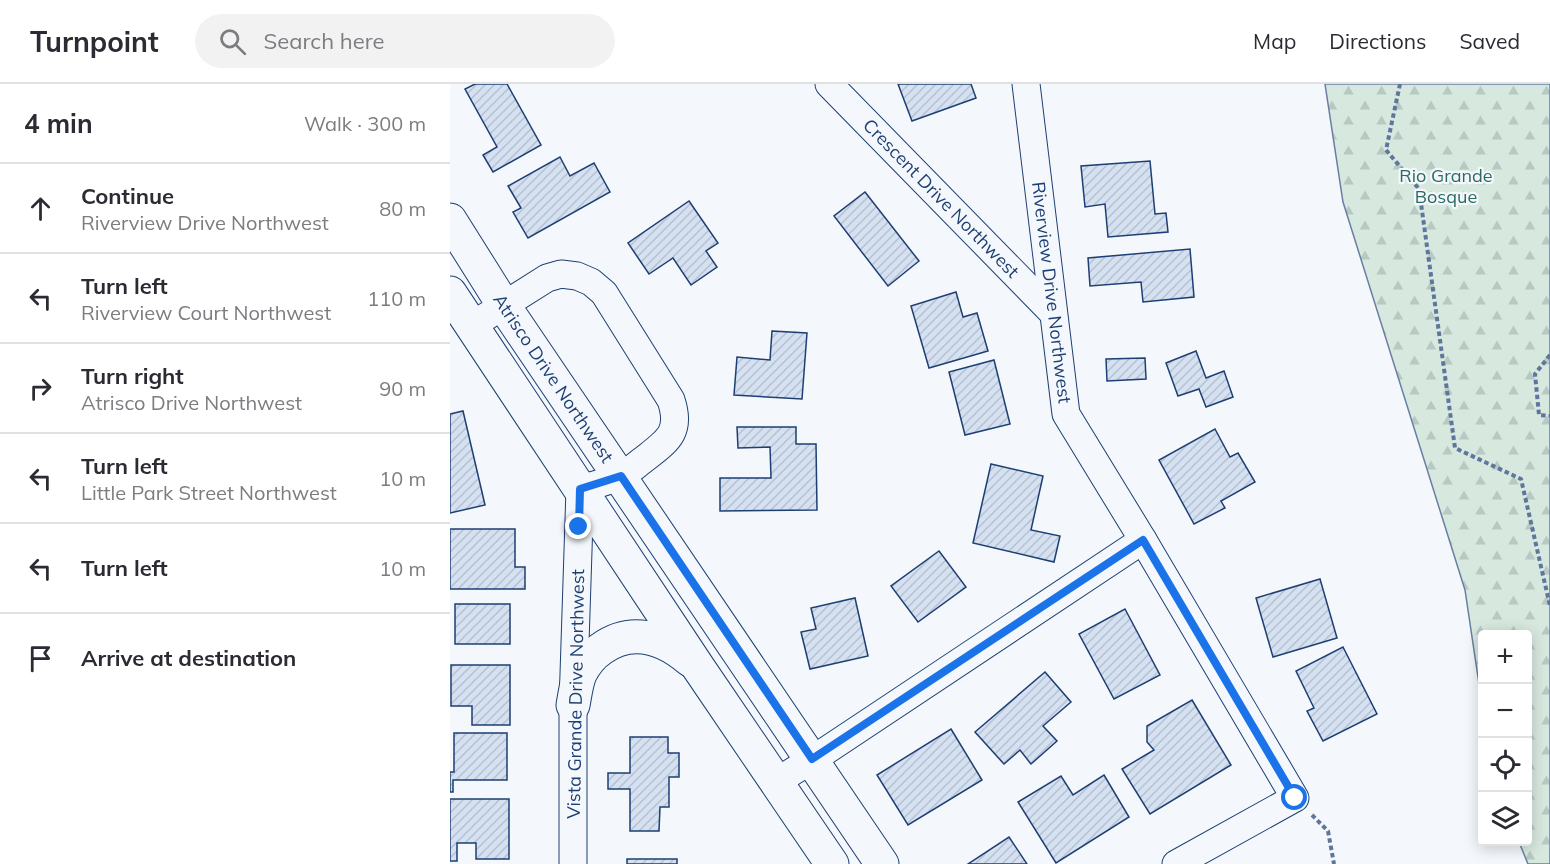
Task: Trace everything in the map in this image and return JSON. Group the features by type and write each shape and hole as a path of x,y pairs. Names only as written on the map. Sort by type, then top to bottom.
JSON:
{"main road":[{"name":"Atrisco Drive Northwest","path":"450,220 504,306 882,864"},
{"path":"450,293 698,667 832,864"},
{"path":"573,705 577,683 586,663 609,643 624,637 656,640 684,655 698,667"}],"street":[{"name":"Crescent Drive Northwest","path":"829,84 1053,313"},
{"name":"Riverview Drive Northwest","path":"1026,84 1066,414 1295,798"},
{"path":"471,326 547,278 561,274 577,276 591,282 604,293 671,400 675,413 674,425 671,435 664,444 621,476 580,489"},
{"name":"Vista Grande Drive Northwest","path":"573,864 573,705 580,489"},
{"path":"776,782 1143,540"},
{"path":"1176,864 1295,798"}],"path":[{"path":"1400,84 1386,150 1419,189 1455,448 1521,479 1550,606"},
{"path":"1550,355 1535,374 1539,415 1550,416"},
{"path":"1295,798 1328,831 1334,864"}],"green space":[{"name":"Rio Grande Bosque","path":"1325,84 1550,84 1550,864 1528,864 1521,846 1532,846 1532,630 1478,630 1478,677 1465,590 1343,202"}],"building":[{"path":"475,84 507,84 541,145 493,172 483,155 497,147 465,89"},
{"path":"898,84 971,84 976,98 912,121"},
{"path":"560,157 570,176 594,163 610,192 528,238 513,212 521,208 508,186"},
{"path":"1150,161 1155,214 1166,213 1168,232 1108,237 1105,204 1085,207 1081,166"},
{"path":"865,192 919,261 888,286 834,216"},
{"path":"689,201 718,243 706,251 717,267 691,285 673,258 649,274 628,243"},
{"path":"1190,249 1194,297 1143,302 1141,282 1090,286 1088,258"},
{"path":"956,292 963,317 977,313 988,351 929,368 911,306"},
{"path":"772,331 807,333 802,399 734,395 737,357 770,360"},
{"path":"1196,351 1206,378 1224,371 1233,397 1206,407 1199,389 1178,396 1166,363"},
{"path":"1145,358 1146,379 1107,381 1106,359"},
{"path":"994,360 1010,424 965,435 949,372"},
{"path":"463,411 485,505 450,513 450,414"},
{"path":"737,427 796,427 796,444 816,444 817,510 720,511 720,478 771,478 770,447 738,448"},
{"path":"1215,429 1230,457 1238,453 1255,482 1221,501 1225,508 1194,524 1159,460"},
{"path":"991,464 1043,476 1031,530 1060,536 1054,562 973,543"},
{"path":"450,529 515,529 515,567 525,567 525,589 450,589"},
{"path":"939,551 966,587 918,622 891,586"},
{"path":"1320,579 1337,638 1273,657 1256,598"},
{"path":"855,598 868,656 810,669 801,632 816,629 811,608"},
{"path":"455,604 510,604 510,644 455,644"},
{"path":"1125,609 1160,675 1114,699 1079,634"},
{"path":"1343,647 1377,714 1323,741 1307,711 1314,708 1296,671"},
{"path":"451,665 510,665 510,725 472,725 472,706 451,706"},
{"path":"1045,672 1071,702 1043,726 1057,741 1031,764 1020,750 1004,764 975,732"},
{"path":"1192,700 1231,765 1150,814 1122,769 1154,750 1147,742 1147,726"},
{"path":"951,729 982,780 908,825 877,775"},
{"path":"454,733 507,733 507,780 453,780 453,792 450,792 450,772 454,772"},
{"path":"630,737 668,737 668,753 679,753 679,777 669,777 669,807 660,807 659,831 630,831 630,789 608,789 608,773 630,773"},
{"path":"1104,775 1129,817 1056,863 1018,802 1061,776 1073,795"},
{"path":"450,799 509,799 509,859 476,859 476,843 457,843 457,861 450,861"},
{"path":"1009,837 1027,864 968,864"},
{"path":"627,859 677,859 677,864 627,864"}],"route":[{"path":"579,527 580,489 621,476 812,759 1143,540 1295,798"}]}
